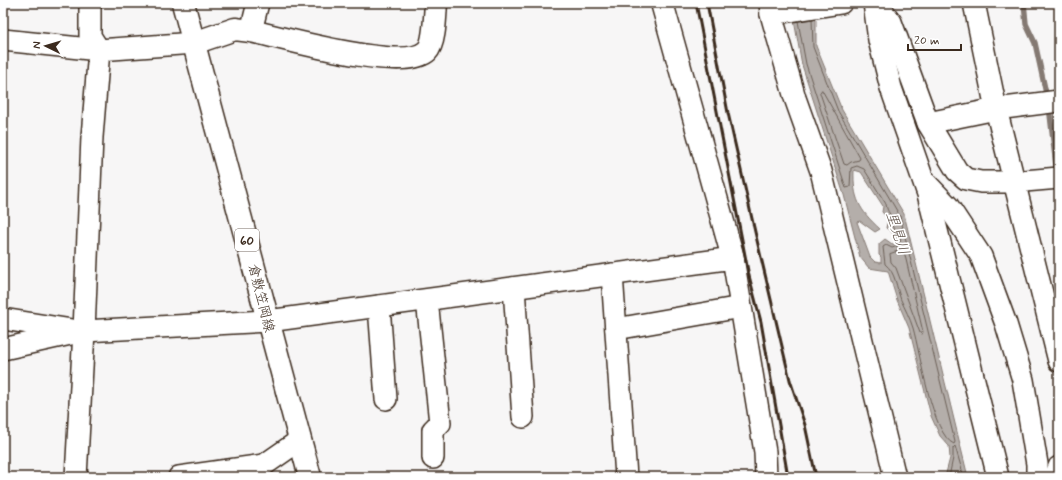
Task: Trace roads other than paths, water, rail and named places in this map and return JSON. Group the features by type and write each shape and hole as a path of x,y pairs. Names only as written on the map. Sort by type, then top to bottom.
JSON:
{"street":[{"path":"76,477 92,137 99,50 90,36 90,3"},
{"name":"倉敷笠岡線","path":"183,3 310,477"},
{"path":"251,31 258,3"},
{"path":"3,40 99,50 194,43 234,29 251,31 355,55 400,59 428,50 432,40 436,3"},
{"path":"662,3 733,258 765,452 766,477"},
{"path":"841,3 770,8 795,98 821,171 896,477"},
{"path":"876,3 890,22 928,123 957,171 966,179 981,182 1013,182 1056,179"},
{"path":"876,3 879,40 891,88 928,194 998,477"},
{"path":"974,3 1013,182 1052,308 1059,361"},
{"path":"928,123 996,109 1052,102"},
{"path":"923,180 948,206 981,256 1006,324 1023,380 1037,464 1037,477"},
{"path":"3,349 84,331 268,321 733,258"},
{"path":"612,274 626,477"},
{"path":"514,288 523,418"},
{"path":"427,300 440,423 433,430 433,458"},
{"path":"380,306 386,399"},
{"path":"616,329 741,307"},
{"path":"3,319 84,331"},
{"path":"179,477 264,465 300,440"},
{"path":"1055,477 1059,467"}],"water":[{"name":"里見川","path":"816,15 816,46 842,110 904,214 968,477 945,477 950,458 949,446 940,436 931,416 909,328 897,300 888,271 869,268 860,257 844,195 802,65 794,20","holes":["854,170 861,172 883,206 882,212 888,219 886,228 894,235 896,240 896,243 892,244 885,239 879,244 881,263 875,262 870,257 857,222 860,221 875,232 880,229 867,216 856,196"]}],"waterway":[{"path":"1024,3 1026,24 1035,43 1047,98"},
{"path":"1049,106 1059,191"}],"railway":[{"path":"696,3 749,276 761,322 788,477"},
{"path":"707,3 728,113 755,232 790,380 805,425 816,477"}]}
